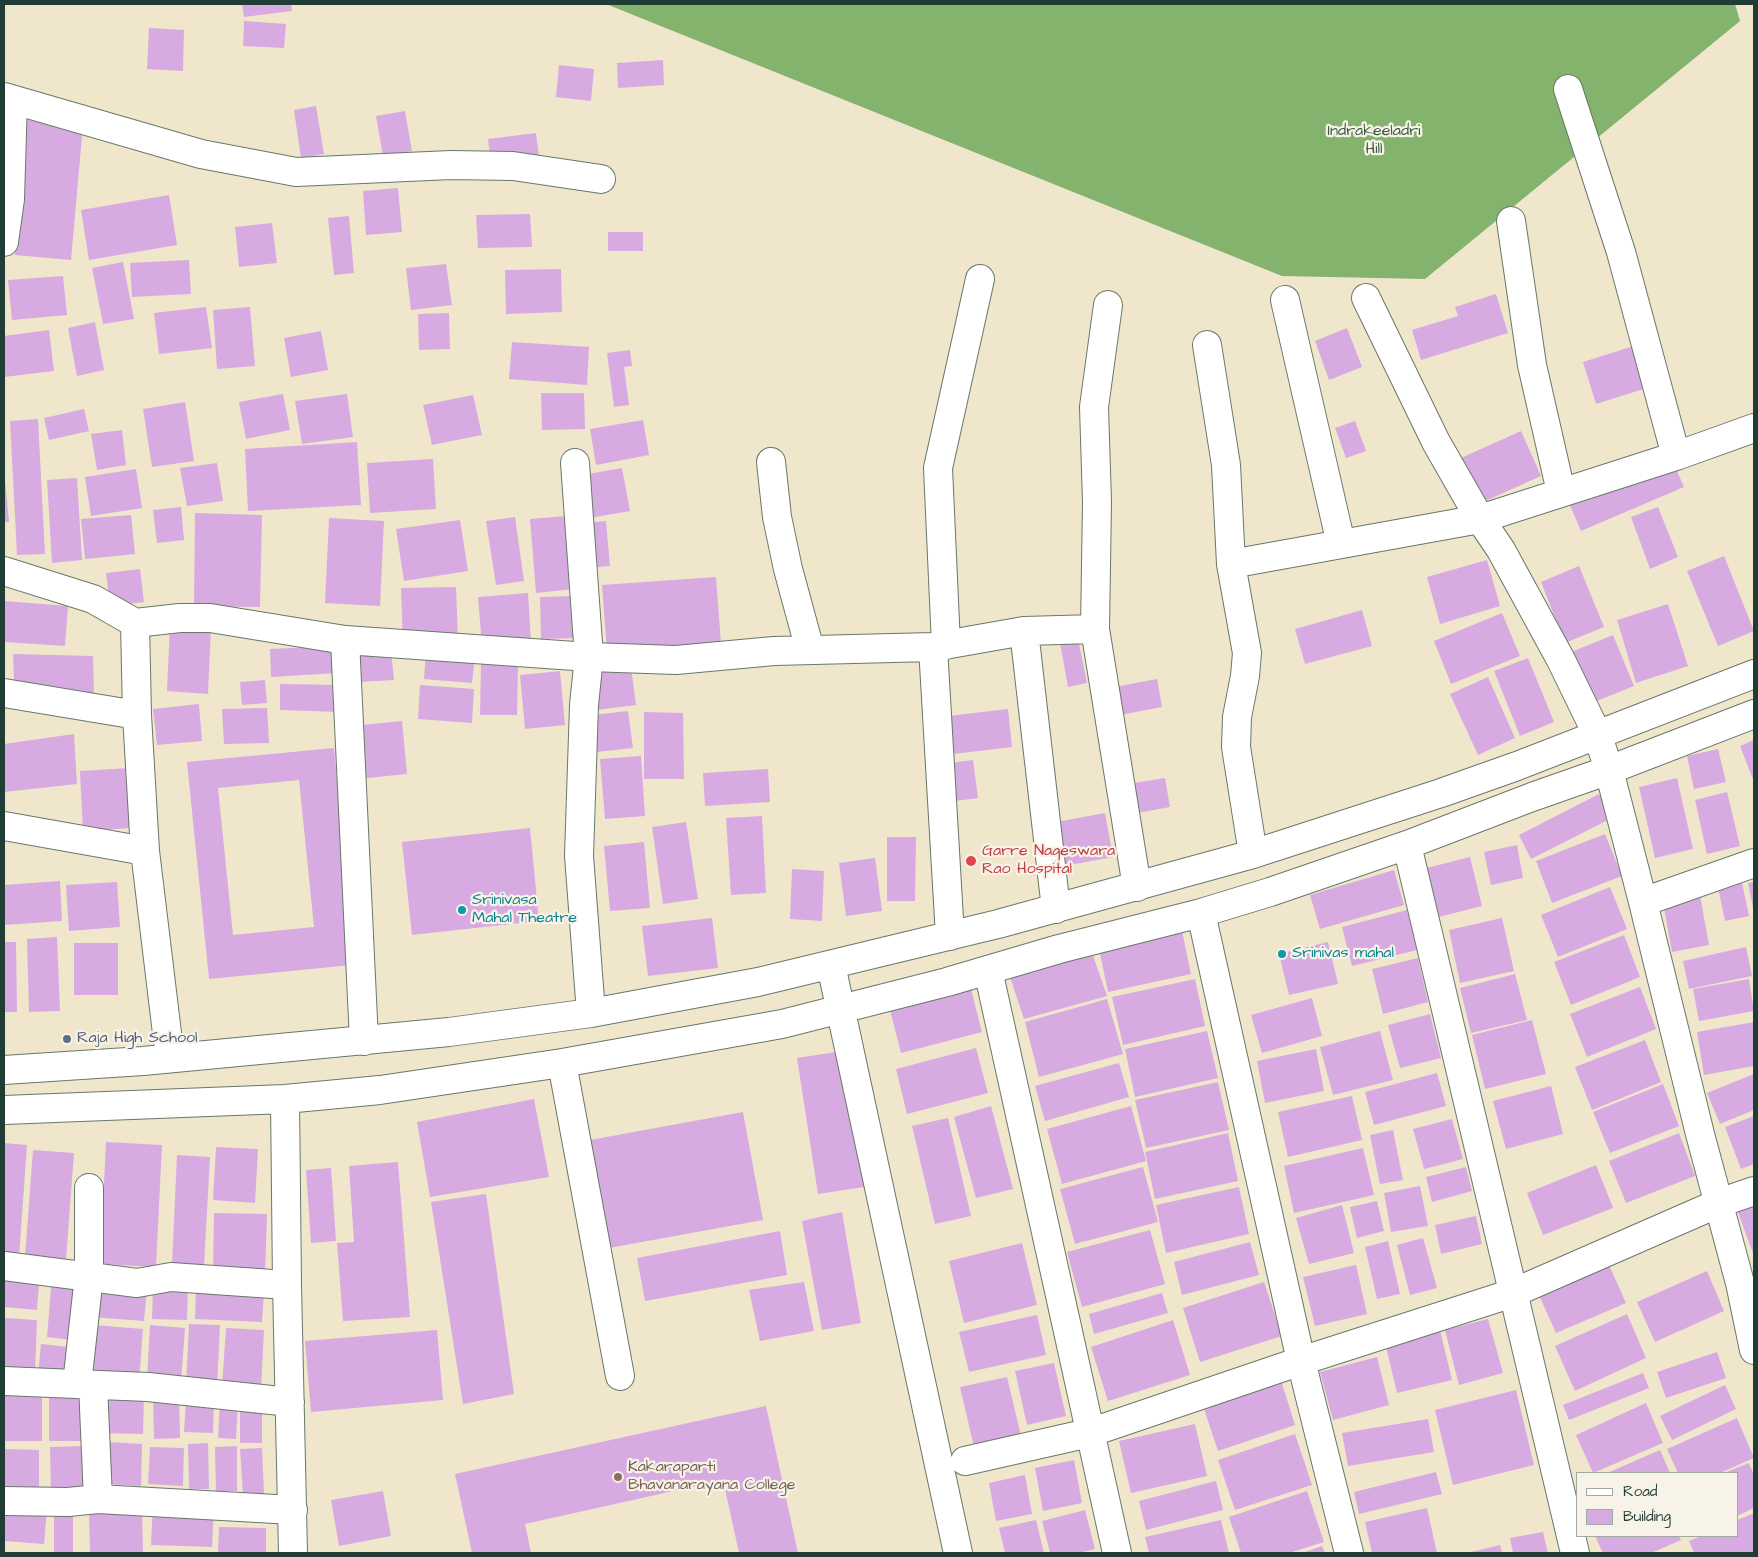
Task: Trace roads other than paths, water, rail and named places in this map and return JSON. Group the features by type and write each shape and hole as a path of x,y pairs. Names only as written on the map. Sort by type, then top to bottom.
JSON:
{"street":[{"path":"1568,89 1621,252 1676,456"},
{"path":"4,242 10,199 9,99 201,154 296,172 451,165 513,166 601,179"},
{"path":"1511,221 1532,365 1561,492"},
{"path":"950,936 940,646 938,468 980,279"},
{"path":"1366,298 1436,442 1480,519 1501,550 1561,660 1598,736 1609,770 1700,1134 1740,1282 1754,1350"},
{"path":"1285,300 1341,544"},
{"path":"1108,305 1094,407 1097,502 1096,628 1137,887"},
{"path":"1207,345 1226,465 1231,564 1246,653 1237,717 1236,747 1253,854"},
{"path":"1231,564 1480,519 1676,456 1754,428"},
{"path":"771,462 778,517 788,569 810,650"},
{"path":"575,463 589,657 584,705 579,856 590,1013"},
{"path":"4,571 93,599 135,623 180,618 210,618 345,640 589,657 676,660 810,650 940,646 1024,631 1096,628"},
{"path":"135,623 137,715 145,851 170,1058"},
{"path":"1024,631 1056,909"},
{"path":"345,640 364,1040"},
{"path":"4,1070 170,1058 449,1032 590,1013 758,982 1056,909 1253,854 1441,793 1598,736 1754,674"},
{"path":"4,693 137,715"},
{"path":"4,1110 285,1099 380,1090 562,1062 782,1024 988,970 1059,949 1201,913 1270,892 1408,845 1754,714"},
{"path":"4,826 145,851"},
{"path":"1408,845 1575,1553"},
{"path":"1643,902 1754,863"},
{"path":"1201,913 1301,1361 1349,1553"},
{"path":"831,965 958,1553"},
{"path":"988,970 1117,1553"},
{"path":"562,1062 620,1376"},
{"path":"285,1099 293,1553"},
{"path":"89,1188 90,1276 85,1384 98,1500"},
{"path":"965,1461 1089,1433 1301,1361 1513,1293 1719,1203 1754,1191"},
{"path":"4,1266 138,1283 171,1277 287,1285"},
{"path":"4,1381 148,1388 290,1402"},
{"path":"4,1501 68,1502 98,1500 293,1510"}],"place":[{"name":"Garre Nageswara Rao Hospital","path":"971,861"},
{"name":"Srinivasa Mahal Theatre","path":"462,910"},
{"name":"Srinivas mahal","path":"1282,954"},
{"name":"Raja High School","path":"67,1039"},
{"name":"Kakaraparti Bhavanarayana College","path":"618,1477"}],"park label":[{"name":"Indrakeeladri Hill","path":"1374,141"}]}
